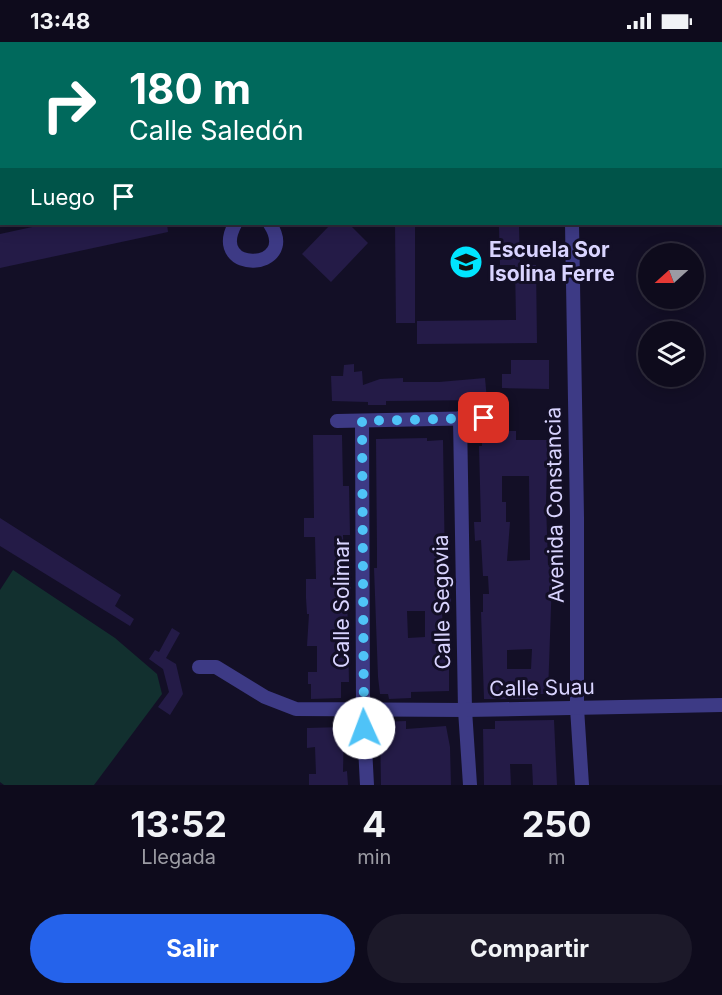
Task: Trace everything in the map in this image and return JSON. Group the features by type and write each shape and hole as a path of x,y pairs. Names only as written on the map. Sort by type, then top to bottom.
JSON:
{"street":[{"path":"234,225 230,233 230,245 237,256 247,262 260,261 270,255 286,225"},
{"path":"271,225 275,232 276,244"},
{"name":"Avenida Constancia","path":"572,225 577,517 577,708 582,785"},
{"name":"Calle Segovia","path":"460,418 465,710 470,785"},
{"path":"337,421 484,418"},
{"name":"Calle Solimar","path":"362,421 363,709 367,785"},
{"name":"Calle Suau","path":"199,667 216,667 265,696 296,709 465,710 722,705"}],"green space":[{"path":"13,570 115,638 157,674 162,694 94,785 4,785 0,782 0,590"}],"building":[{"path":"41,225 167,225 168,232 0,268 0,234"},
{"path":"330,225 350,225 368,243 331,282 302,254"},
{"path":"395,225 415,225 415,323 396,323"},
{"path":"519,226 520,265 500,265 499,227"},
{"path":"515,265 536,265 537,343 417,344 417,321 516,320"},
{"path":"511,360 549,360 549,389 502,388 502,374 511,374"},
{"path":"354,364 354,372 362,371 363,385 380,379 403,378 403,382 439,382 485,378 487,400 386,401 386,405 332,401 331,376 343,376 344,365"},
{"path":"503,431 516,431 516,440 547,440 547,451 553,451 553,463 547,463 546,503 548,565 551,565 552,578 548,694 536,694 536,699 484,699 481,612 483,612 483,594 489,594 488,576 483,576 481,540 475,541 474,522 481,522 479,446 482,446 482,434 503,434","holes":["502,476 529,476 530,560 507,561 510,522 506,522 506,502 502,502","532,649 531,669 507,669 507,650"]},
{"path":"313,435 342,435 343,486 349,486 350,535 343,535 344,555 340,555 340,560 337,561 337,581 351,581 351,591 347,591 349,682 341,682 341,698 311,699 311,684 308,684 308,672 317,672 317,646 307,646 309,614 307,614 306,598 306,579 316,579 315,537 304,537 304,518 314,518"},
{"path":"376,439 443,440 445,570 448,570 451,604 446,604 446,609 442,609 443,636 445,636 446,654 449,654 449,691 411,692 411,698 389,699 388,694 380,694 374,568 377,568","holes":["407,611 425,611 425,637 408,638"]},
{"path":"0,518 121,595 115,606 134,619 130,626 0,546"},
{"path":"172,628 180,633 166,658 176,664 183,694 170,715 158,707 169,692 163,669 149,659 155,650 159,652"},
{"path":"554,720 557,785 533,785 532,764 510,764 511,785 484,785 483,729 495,729 495,721"},
{"path":"406,721 406,729 446,726 450,747 451,785 381,785 380,722"},
{"path":"344,727 343,772 347,771 348,785 309,785 309,774 316,774 315,747 307,748 307,728"}],"place":[{"name":"Escuela Sor Isolina Ferre","path":"466,262"}],"route":[{"path":"364,728 362,421 484,418"}]}
